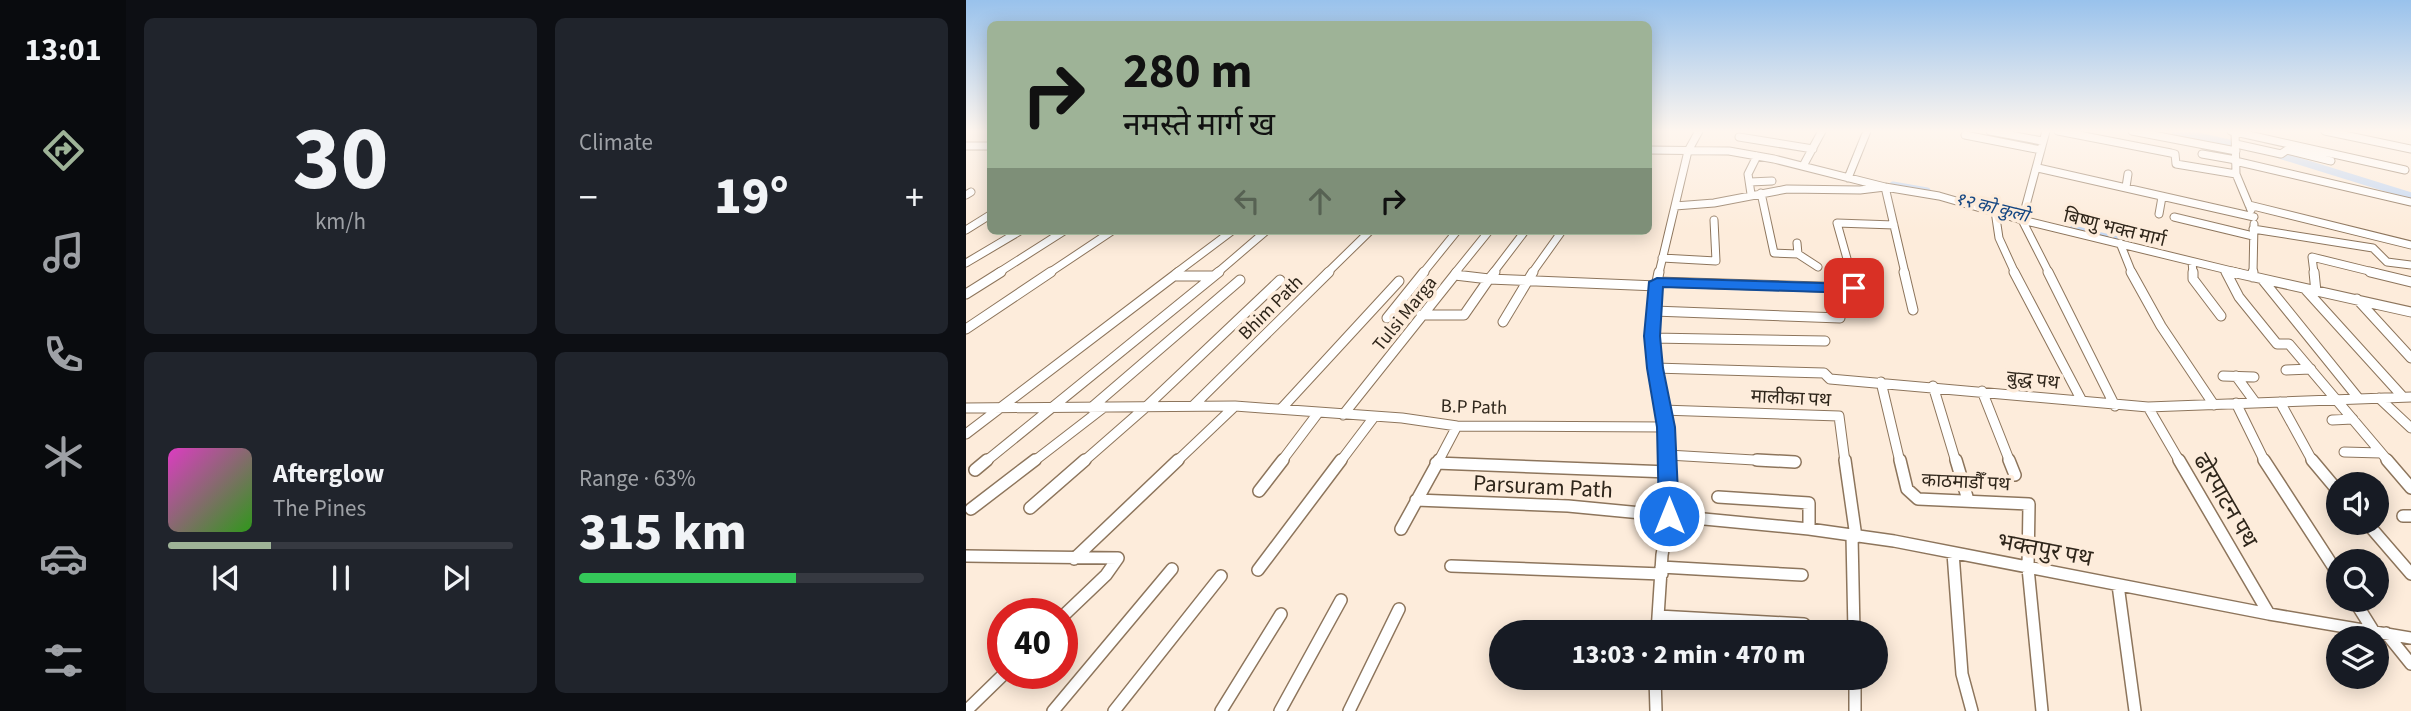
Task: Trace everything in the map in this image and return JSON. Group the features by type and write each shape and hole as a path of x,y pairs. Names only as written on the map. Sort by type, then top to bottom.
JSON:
{"street":[{"path":"1658,620 1669,516 1666,427 1655,368 1654,311 1662,258 1685,164"},
{"path":"1751,194 1748,173 1753,164"},
{"name":"बिष्णु भक्त मार्ग","path":"1799,164 1885,187 1939,196 2024,216 2192,262 2316,292 2356,298 2411,312"},
{"path":"1849,177 1854,164"},
{"path":"2039,164 2024,216 2115,405"},
{"path":"2177,164 2236,174"},
{"path":"2235,164 2236,174 2253,217 2255,276 2359,399"},
{"path":"2249,164 2411,202"},
{"path":"2379,164 2405,170"},
{"path":"2038,168 2253,217"},
{"path":"2126,187 2128,174"},
{"path":"1750,182 1772,181"},
{"path":"1675,206 1714,203 1751,194 1806,188 1843,190 1885,187 1913,310"},
{"path":"1761,193 1775,258 1798,254"},
{"path":"2159,214 2162,197"},
{"path":"2249,205 2411,245"},
{"path":"1995,211 1994,221 2005,251 2063,370 2082,401"},
{"path":"966,230 987,217"},
{"path":"2174,217 2253,232 2373,248 2387,262 2411,265"},
{"path":"1662,258 1716,261 1714,220"},
{"path":"966,223 975,224"},
{"path":"1858,305 1837,223 1894,225"},
{"path":"966,264 1013,235"},
{"path":"966,294 1058,235"},
{"path":"966,329 1106,235"},
{"path":"966,434 1227,235"},
{"path":"975,470 1261,235"},
{"name":"Bhim Path","path":"1193,406 1366,235"},
{"path":"1387,318 1454,235"},
{"name":"Tulsi Marga","path":"1343,415 1486,235"},
{"path":"1421,316 1464,315 1521,235"},
{"path":"1503,322 1526,282 1559,235"},
{"path":"1797,243 1798,254 1818,267"},
{"path":"2120,243 2124,257 2148,302 2214,405"},
{"path":"2316,292 2312,257 2411,282"},
{"path":"2192,262 2193,279 2221,316"},
{"path":"2225,270 2239,297 2277,344"},
{"path":"1455,275 1526,282 1854,288"},
{"path":"1175,276 1214,276"},
{"path":"1091,408 1240,280"},
{"path":"1030,508 1147,406 1280,280"},
{"path":"1281,410 1399,281"},
{"path":"2306,289 2407,397"},
{"path":"2356,298 2411,358"},
{"path":"1654,311 1840,318"},
{"path":"1653,338 1825,341"},
{"path":"2265,343 2289,344 2411,488"},
{"name":"बुद्ध पथ","path":"1655,368 1824,373 1830,379 2148,407 2407,397"},
{"path":"2286,370 2311,369"},
{"path":"2223,376 2255,377"},
{"path":"2236,376 2255,402"},
{"name":"काठमाडौँ पथ","path":"1881,382 1907,489 1911,495 1918,499 2029,504 2028,568"},
{"path":"1933,386 1968,500"},
{"path":"1982,391 2015,475"},
{"path":"2379,398 2411,428"},
{"path":"2280,402 2312,462 2326,478"},
{"path":"2235,404 2265,461 2326,555"},
{"path":"1074,559 1235,406"},
{"name":"B.P Path","path":"966,408 1235,406 1402,418 1457,426 1666,427"},
{"path":"971,509 1105,407"},
{"name":"ढोरपाटन पथ","path":"2148,407 2269,614"},
{"name":"मालीका पथ","path":"1662,410 1839,416 1854,537"},
{"path":"1259,491 1318,413"},
{"path":"1258,570 1374,417"},
{"path":"2332,419 2353,419"},
{"path":"1401,529 1457,426"},
{"path":"2344,452 2381,453"},
{"path":"1668,455 1795,463"},
{"path":"1436,463 1668,472"},
{"path":"1718,497 1809,503 1809,529"},
{"name":"Parsuram Path","path":"1416,500 1568,506 1669,516"},
{"name":"भक्तपुर पथ","path":"1669,516 1809,529 1953,552 2339,626"},
{"path":"2377,535 2411,574"},
{"path":"1854,537 1854,620"},
{"path":"1953,552 1962,674 1972,711"},
{"path":"966,556 1118,558 1106,575 1078,602"},
{"path":"1451,566 1802,575"},
{"path":"2028,568 2042,711"},
{"path":"1053,711 1172,569"},
{"path":"1114,711 1221,576"},
{"path":"2118,585 2136,711"},
{"path":"1280,711 1341,600"},
{"path":"1349,711 1399,610"},
{"path":"2363,612 2374,626"},
{"path":"1221,711 1281,614"},
{"path":"1658,616 1731,620"},
{"name":"भक्तपुर पथ","path":"2389,634 2411,638"},
{"path":"2389,642 2411,664"},
{"path":"966,711 989,689"},
{"path":"1655,690 1656,711"},
{"path":"1855,690 1855,711"}],"waterway":[{"path":"2309,164 2411,196"},
{"name":"१२ को कुलो","path":"1893,185 1927,191"},
{"name":"१२ को कुलो","path":"2073,229 2117,240"}],"route":[{"path":"1669,516 1666,427 1652,336 1657,282 1854,288"}]}
